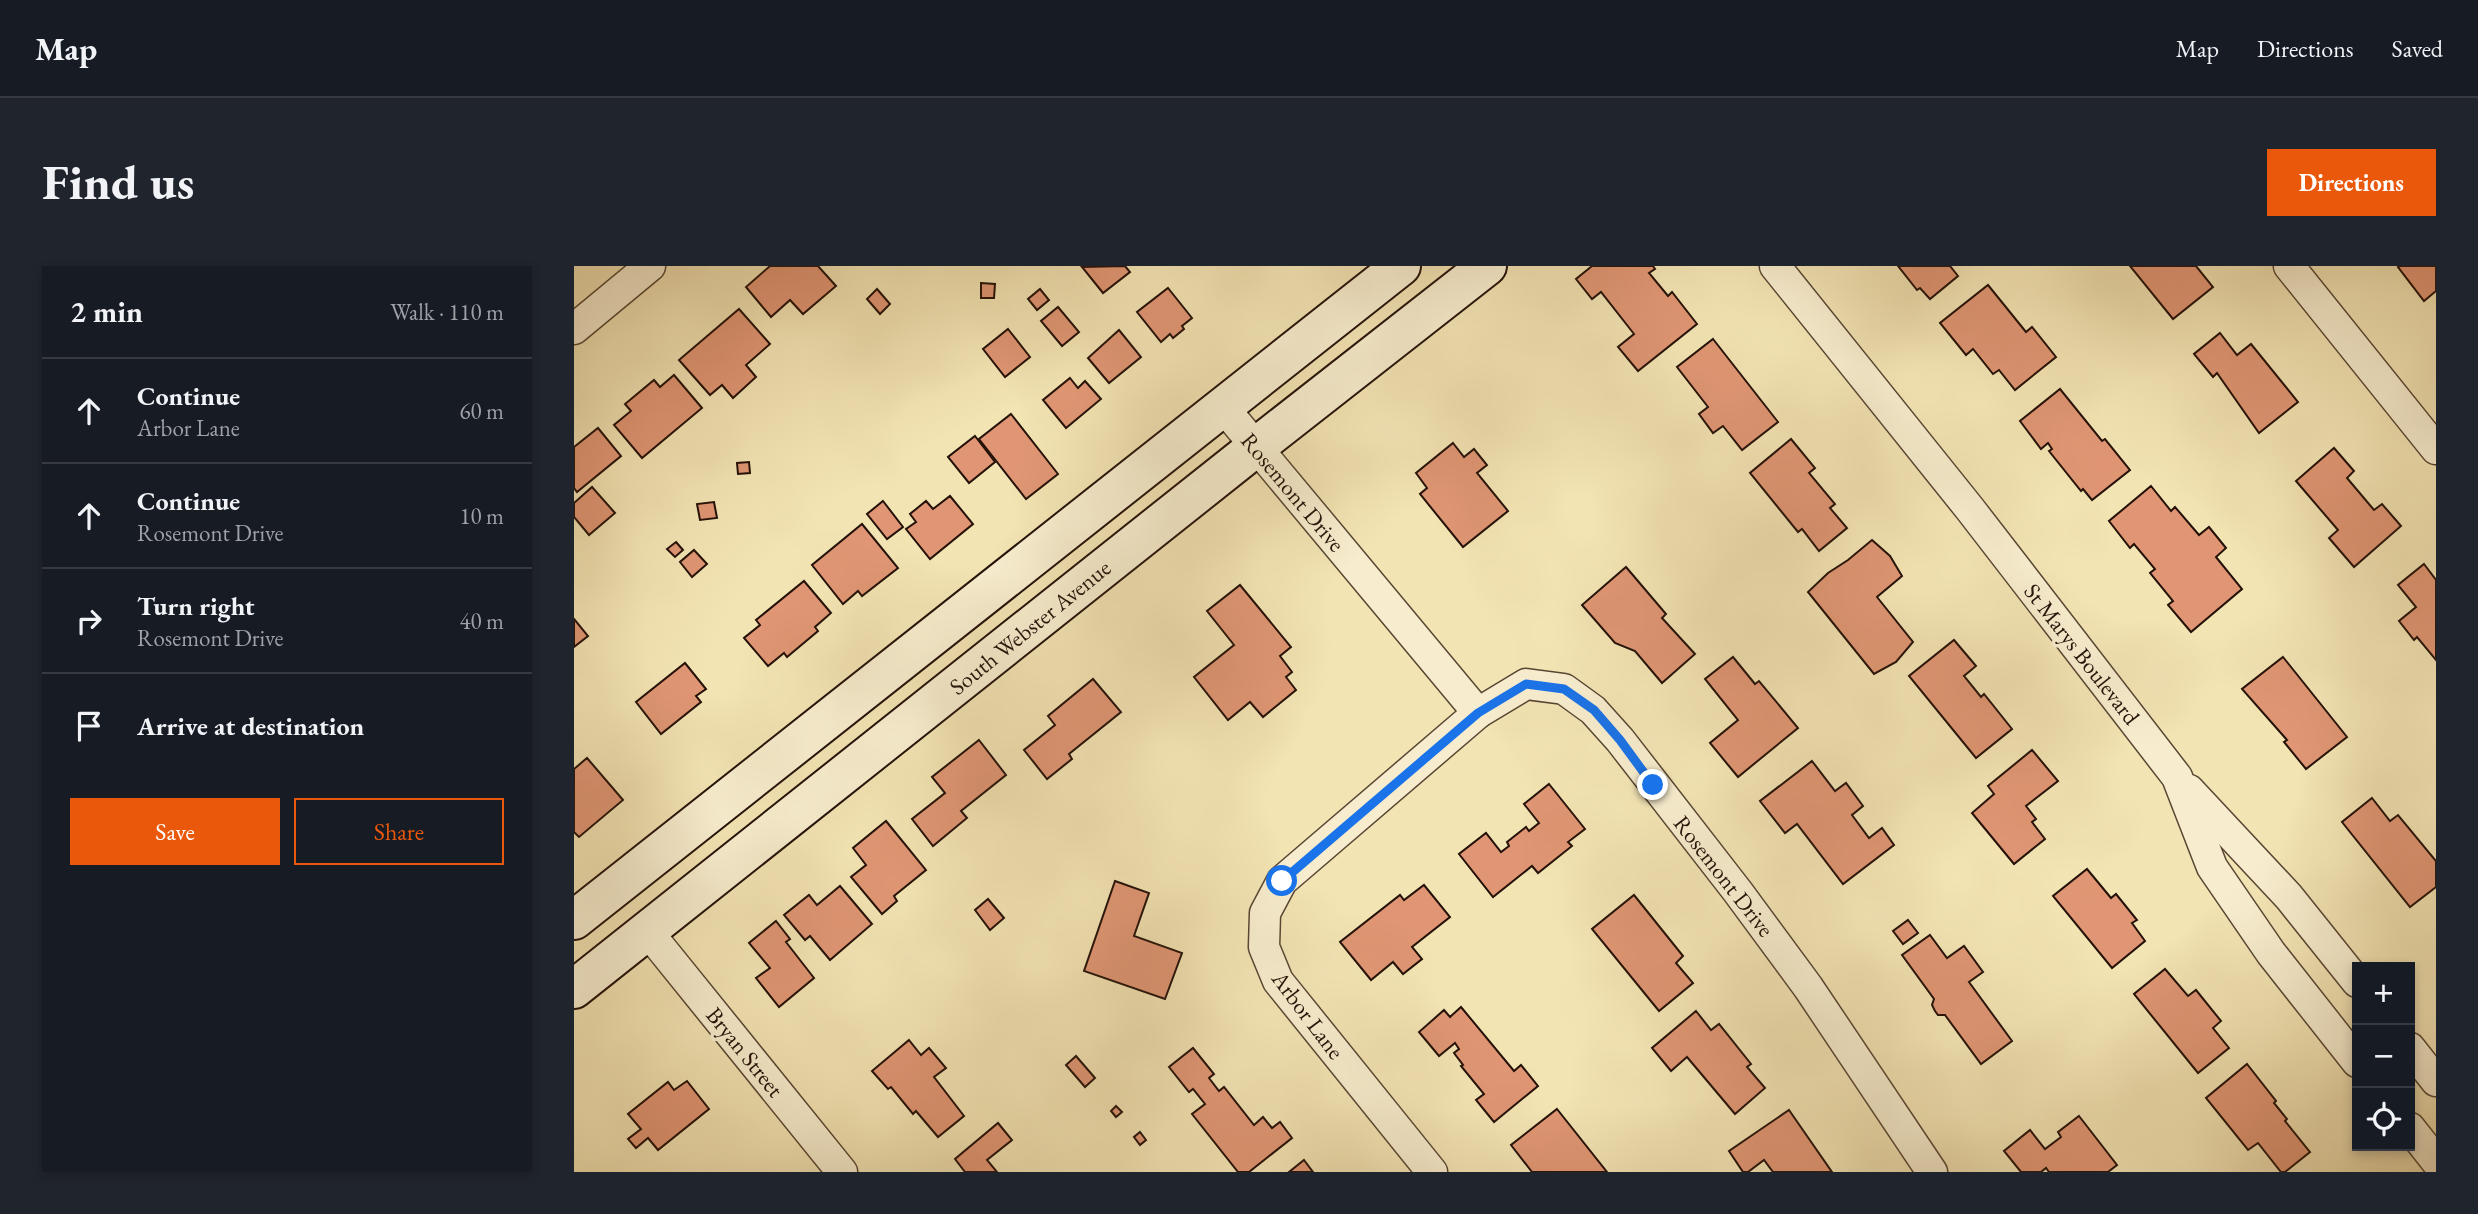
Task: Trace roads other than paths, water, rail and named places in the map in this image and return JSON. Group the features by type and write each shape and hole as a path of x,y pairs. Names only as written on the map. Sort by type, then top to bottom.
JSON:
{"main road":[{"path":"574,920 1401,266"},
{"name":"South Webster Avenue","path":"574,989 1255,447 1487,266"},
{"path":"613,889 648,932"}],"street":[{"path":"574,329 649,266"},
{"name":"St Marys Boulevard","path":"1775,266 1970,509 2177,777 2212,867 2271,953 2352,1056"},
{"path":"2289,266 2436,449"},
{"name":"Rosemont Drive","path":"1223,407 1478,713 1526,684 1564,689 1594,710 1738,892 1808,987 1932,1172"},
{"name":"Arbor Lane","path":"1432,1172 1278,981 1264,947 1265,913 1282,881 1478,713"},
{"path":"2177,777 2289,897 2352,976"},
{"name":"Bryan Street","path":"648,932 842,1172"},
{"path":"2415,1054 2436,1081"},
{"path":"2415,1134 2436,1161"}]}
